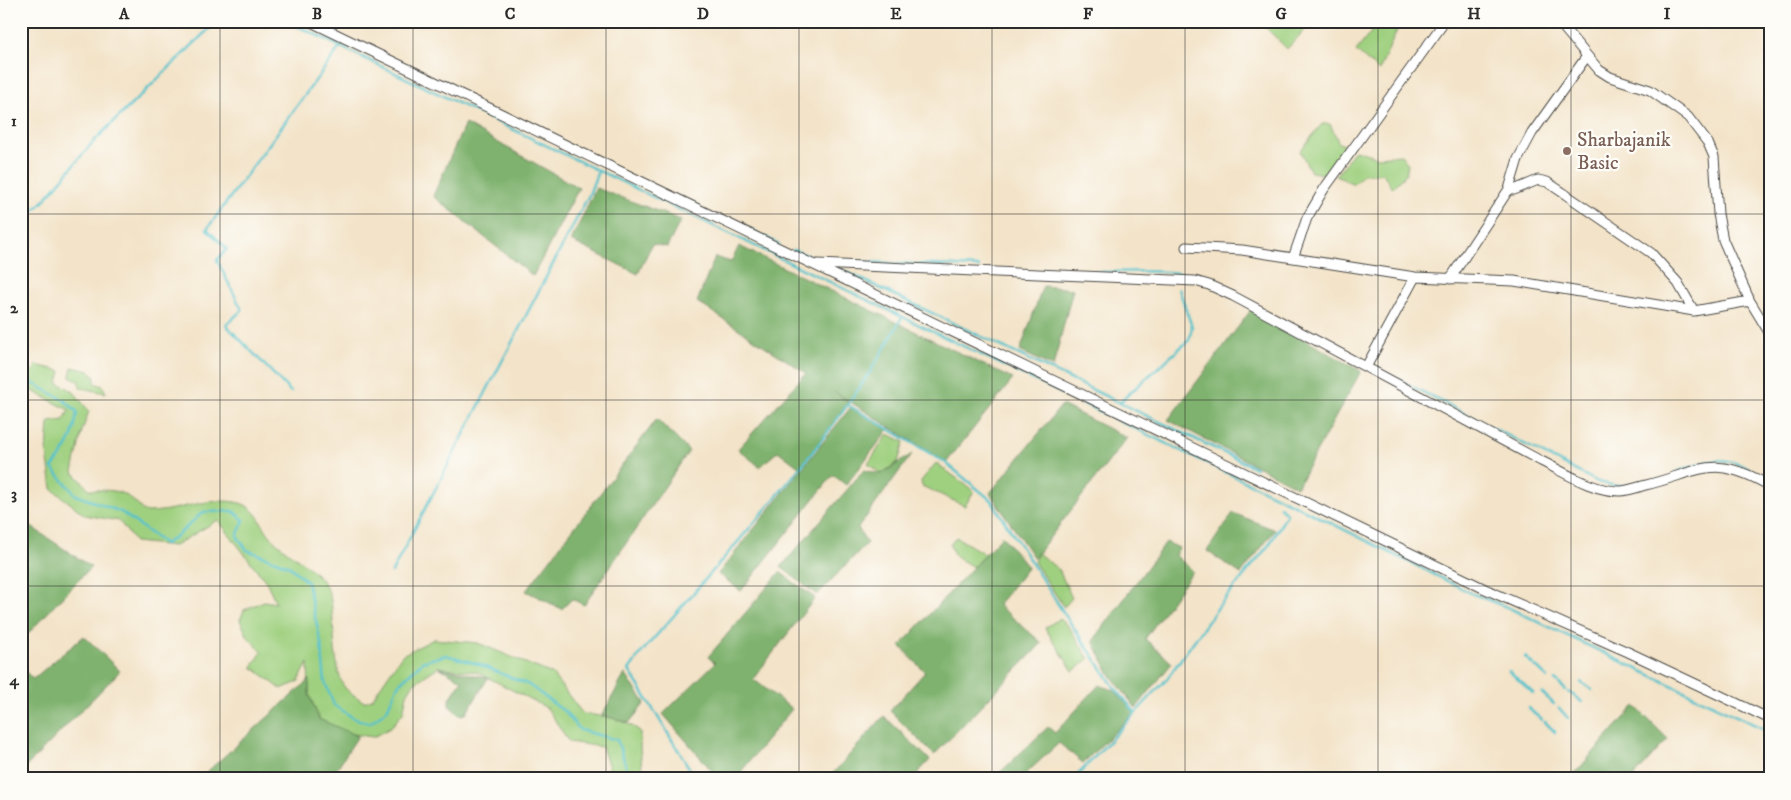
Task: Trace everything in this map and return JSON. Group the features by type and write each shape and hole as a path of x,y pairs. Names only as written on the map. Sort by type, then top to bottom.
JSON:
{"street":[{"path":"309,21 1485,589 1628,652 1770,719"},
{"path":"1293,258 1307,218 1324,189 1445,21"},
{"path":"1558,21 1599,70 1610,77 1650,90 1674,106 1688,117 1708,143 1714,157 1718,214 1723,240 1750,301 1770,334"},
{"path":"1450,278 1509,189 1525,144 1551,104 1587,56"},
{"path":"1509,189 1514,190 1538,180 1547,182 1651,253 1678,283 1694,311"},
{"path":"1186,247 1242,250 1415,277 1514,282 1694,311 1750,301"},
{"path":"813,263 1195,281 1208,284 1366,366 1541,462 1604,489 1622,491 1697,469 1722,466 1740,471 1770,486"},
{"path":"1366,366 1415,277"}],"green space":[{"path":"1272,21 1313,21 1287,49 1266,28"},
{"path":"1380,21 1401,21 1379,71 1356,51"},
{"path":"465,124 579,188 533,276 433,196"},
{"path":"1322,124 1330,124 1339,143 1350,147 1329,175 1311,172 1300,151"},
{"path":"1355,150 1378,157 1401,155 1408,164 1406,174 1392,188 1383,173 1364,174 1354,184 1336,176"},
{"path":"596,188 681,220 667,247 652,244 638,274 571,241"},
{"path":"739,246 1013,379 946,463 835,392 850,403 800,468 778,451 760,467 738,449 806,373 697,302 715,257 731,262"},
{"path":"1043,286 1073,289 1053,367 1020,351"},
{"path":"1251,310 1361,371 1297,487 1168,420"},
{"path":"21,360 33,372 36,365 61,371 58,383 73,391 89,411 82,431 73,472 90,490 108,490 126,495 144,512 155,512 200,503 223,501 235,502 249,507 274,540 314,572 326,587 332,605 336,658 341,682 348,691 364,702 372,699 402,655 434,639 478,643 552,674 583,714 613,718 627,723 640,731 643,779 613,779 602,747 569,742 547,708 477,672 438,667 413,684 407,694 403,713 390,728 373,737 340,732 319,719 309,694 308,663 298,682 281,689 252,667 262,652 248,637 240,620 244,610 264,601 276,603 267,583 218,520 174,546 135,542 119,521 85,515 52,489 47,452 49,422 64,420 69,410 21,385"},
{"path":"72,367 90,371 95,378 95,383 103,386 106,393 81,388 78,381 70,377"},
{"path":"1062,405 1127,438 1034,558 990,493"},
{"path":"851,407 889,429 846,485 833,475 741,591 718,574"},
{"path":"657,419 689,451 584,605 572,599 562,609 526,591"},
{"path":"888,434 904,442 898,462 881,474 868,464"},
{"path":"912,454 858,528 867,543 817,595 781,567 864,470 881,474"},
{"path":"936,463 974,491 965,506 922,486 921,481"},
{"path":"1233,513 1275,530 1241,574 1207,551"},
{"path":"21,520 91,567 21,641"},
{"path":"1002,536 1028,567 998,605 1042,643 934,755 890,711 925,672 900,646"},
{"path":"956,537 985,554 973,567 955,556 950,545"},
{"path":"1166,542 1179,548 1175,555 1193,571 1145,639 1172,663 1136,708 1109,673 1093,641"},
{"path":"1038,553 1059,570 1072,598 1064,607 1034,562"},
{"path":"780,572 815,598 753,679 792,709 735,779 719,779 663,714 715,663 708,657"},
{"path":"1060,618 1071,630 1089,659 1073,671 1045,628"},
{"path":"84,636 120,671 21,772 21,667 33,679"},
{"path":"438,667 488,678 466,714 460,715 449,706 449,700 462,680"},
{"path":"625,674 645,703 629,723 602,715"},
{"path":"309,680 309,694 319,719 358,736 330,779 199,779"},
{"path":"1099,685 1114,690 1135,712 1083,763 1059,743 1020,779 993,779 1048,727 1055,733"},
{"path":"1635,706 1668,739 1632,779 1565,779 1575,773"},
{"path":"884,716 930,760 912,779 828,779"}],"waterway":[{"path":"21,220 42,203 93,142 217,21"},
{"path":"287,21 1317,516 1473,594 1509,608 1770,732"},
{"path":"291,392 226,325 242,310 217,260 227,249 207,229 340,47"},
{"path":"392,572 589,195 598,171"},
{"path":"739,224 779,244"},
{"path":"793,250 811,257 844,261 979,267"},
{"path":"840,269 1256,468"},
{"path":"1094,272 1171,272 1200,277 1212,282"},
{"path":"1122,404 1121,401 1189,340 1192,327 1179,289"},
{"path":"696,779 629,670 641,653 738,542 810,455 866,379 902,317"},
{"path":"1392,376 1598,482 1616,486 1633,485"},
{"path":"21,377 64,400 77,412 69,442 52,468 76,495 121,512 165,544 203,512 233,511 244,520 237,536 247,550 289,566 307,582 321,643 325,682 334,705 355,719 370,723 387,710 398,685 422,662 446,655 478,664 529,685 565,712 580,730 617,740 626,766 628,779"},
{"path":"848,405 946,463 991,500 1069,621 1115,688 1135,712"},
{"path":"1676,472 1704,463 1724,460 1742,466 1768,480"},
{"path":"1074,779 1166,680 1219,606 1269,545 1287,514 1280,507"},
{"path":"1525,657 1548,678"},
{"path":"1509,671 1533,693"},
{"path":"1555,680 1566,690"},
{"path":"1581,682 1592,690"},
{"path":"1569,692 1582,702"},
{"path":"1542,693 1554,704"},
{"path":"1528,708 1542,720"},
{"path":"1559,708 1568,718"},
{"path":"1545,722 1555,732"}],"place":[{"name":"Sharbajanik Basic","path":"1567,151"}]}
